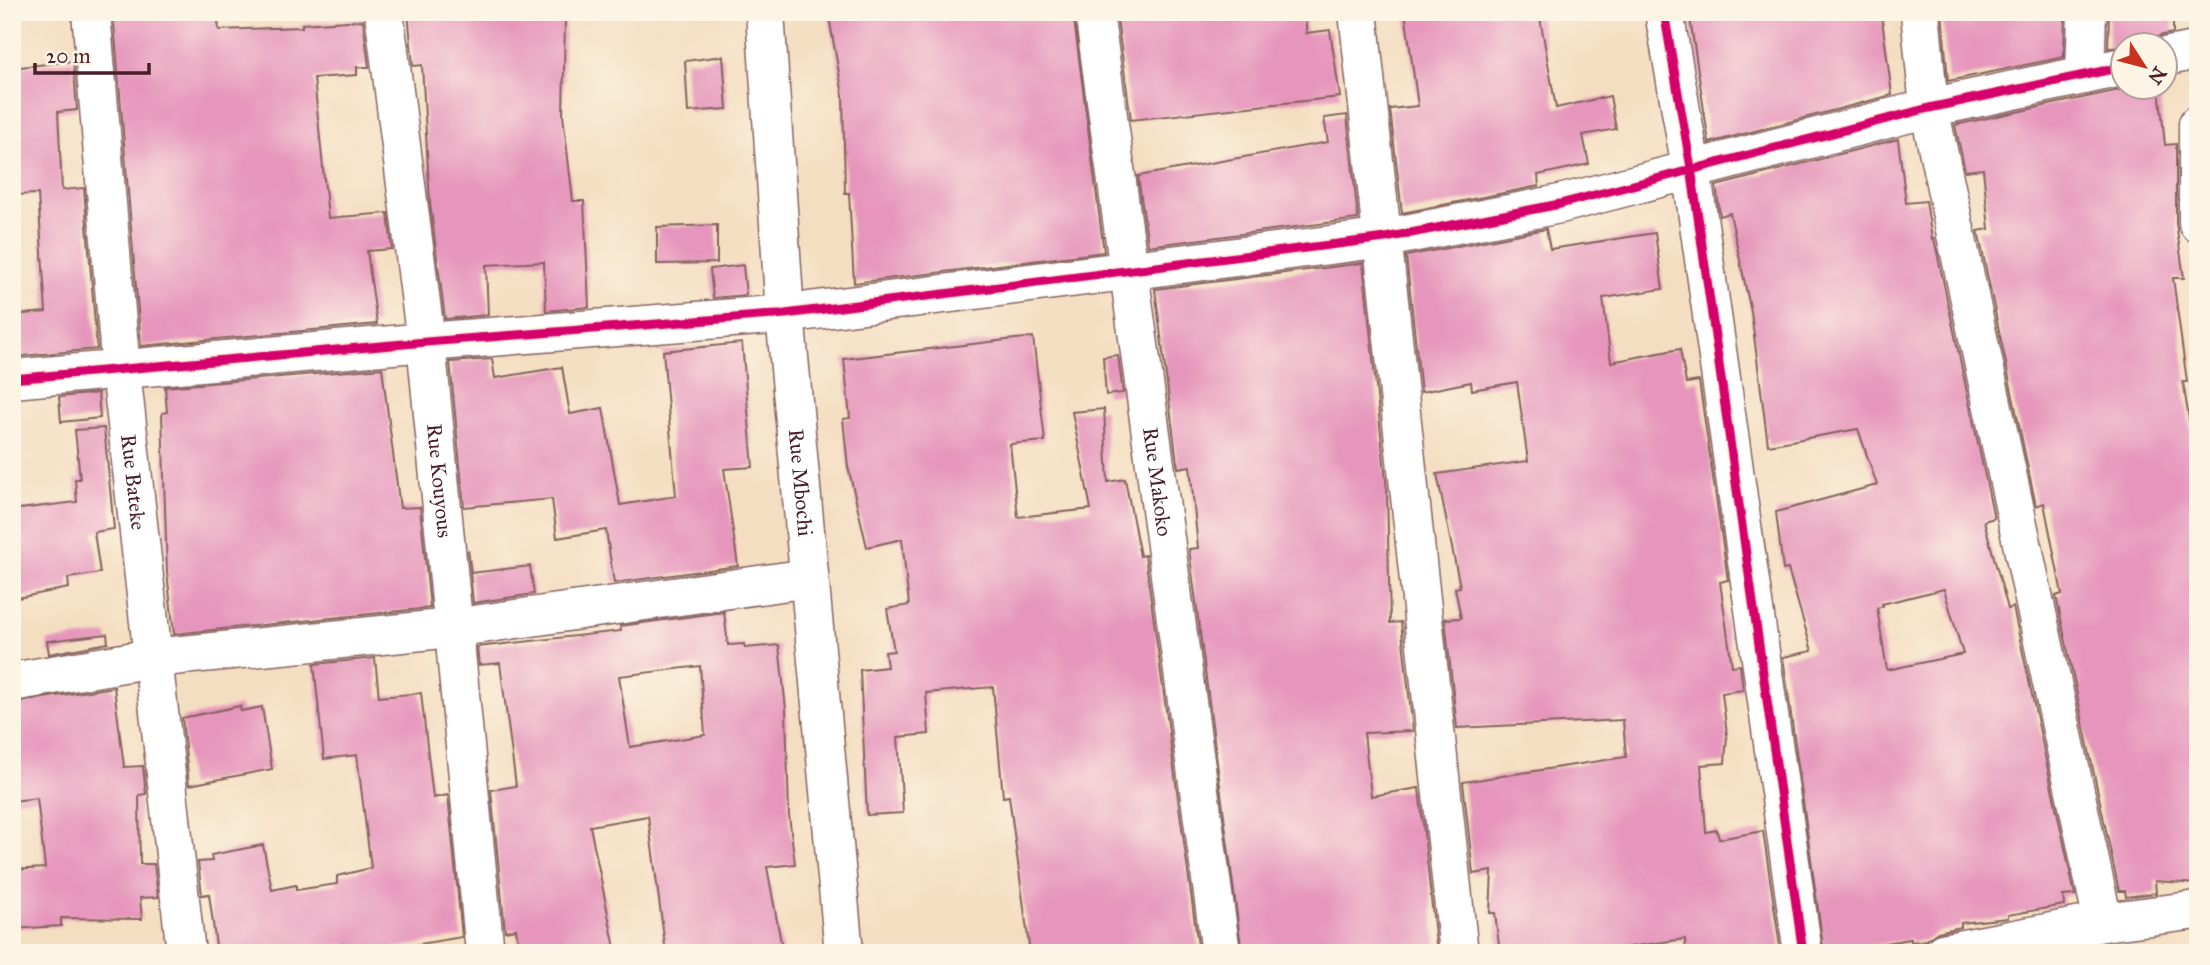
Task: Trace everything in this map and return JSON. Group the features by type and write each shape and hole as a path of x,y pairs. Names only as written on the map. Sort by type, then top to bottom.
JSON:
{"street":[{"name":"Rue Bateke","path":"91,12 121,371 186,953"},
{"name":"Rue Kouyous","path":"384,12 426,342 485,953"},
{"name":"Rue Mbochi","path":"765,12 785,314 844,953"},
{"name":"Rue Makoko","path":"1094,12 1221,953"},
{"path":"1358,12 1385,238 1459,953"},
{"path":"1664,12 1691,168 1803,953"},
{"path":"1920,12 1929,108 2103,922"},
{"path":"2085,75 2087,12"},
{"path":"2178,54 2198,50"},
{"path":"12,379 426,342 785,314 1385,238 1560,204 1929,108 2108,70"},
{"path":"2198,124 2198,223"},
{"path":"12,682 152,658 452,628 809,578"},
{"path":"1943,953 2103,922 2198,910"}],"building":[{"path":"113,12 217,12 219,30 302,27 302,24 363,20 369,67 357,67 357,75 314,78 328,218 388,213 392,249 367,251 377,324 141,346"},
{"path":"408,12 514,12 515,20 565,20 563,115 573,201 584,201 589,307 546,311 544,262 486,265 488,315 445,319 430,203 422,65 413,66"},
{"path":"828,12 1073,12 1104,252 854,283 849,193 845,193 843,95"},
{"path":"1116,12 1306,12 1306,33 1330,30 1340,97 1131,120"},
{"path":"1405,12 1539,12 1556,108 1610,96 1616,129 1583,135 1589,164 1538,175 1539,186 1402,213 1390,109 1418,106"},
{"path":"1689,12 1881,12 1892,95 1709,143"},
{"path":"1942,12 2065,12 2064,57 1948,81"},
{"path":"2109,12 2173,12 2173,32 2108,32"},
{"path":"723,56 727,109 688,112 685,61"},
{"path":"73,61 77,110 58,112 62,190 84,188 97,349 12,357 12,315 46,312 38,194 12,195 12,68"},
{"path":"2108,92 2108,102 2160,102 2165,145 2176,144 2176,223 2184,278 2173,278 2187,382 2183,382 2198,475 2198,884 2155,881 2156,893 2126,897 2125,891 2119,891 2056,596 2062,594 2044,503 2036,506 1978,231 1989,229 1983,169 1965,171 1955,125"},
{"path":"1347,115 1358,219 1148,246 1138,176 1328,142 1324,118"},
{"path":"1898,139 1906,203 1926,201 1932,239 1934,238 1994,518 1984,521 2008,609 2013,607 2075,895 2063,896 2064,905 2008,915 2008,918 1961,923 1961,927 1938,932 1926,940 1911,942 1911,939 1824,953 1783,657 1812,651 1788,569 1783,570 1776,512 1877,485 1858,429 1768,445 1751,312 1730,213 1720,216 1716,186","holes":["1944,589 1963,654 1887,670 1877,608 1883,606 1882,604"]},
{"path":"717,225 717,263 657,264 657,227"},
{"path":"1546,229 1550,249 1655,233 1663,289 1603,298 1611,362 1680,349 1686,383 1699,381 1728,580 1720,582 1732,666 1740,665 1743,690 1722,693 1727,734 1725,763 1701,765 1706,832 1717,830 1719,839 1763,831 1781,953 1686,953 1685,939 1621,948 1622,953 1500,953 1495,913 1490,913 1492,871 1473,874 1463,782 1626,757 1623,720 1457,728 1445,619 1461,618 1455,588 1460,587 1437,474 1528,461 1517,382 1472,390 1471,382 1421,392 1406,256"},
{"path":"1363,263 1387,491 1390,623 1401,622 1413,731 1364,733 1371,796 1419,788 1437,953 1242,953 1189,549 1198,548 1190,466 1178,468 1155,289"},
{"path":"743,265 746,295 713,298 710,269"},
{"path":"1033,337 1045,441 1010,444 1018,517 1091,509 1072,412 1104,409 1108,482 1125,479 1140,556 1145,555 1199,953 1030,953 1009,796 1003,797 993,687 926,693 929,734 898,737 903,813 867,815 860,670 887,667 885,652 894,651 887,609 909,605 902,539 867,547 848,467 843,419 850,418 844,359"},
{"path":"742,343 753,467 724,469 738,566 614,583 606,530 557,538 552,499 464,507 450,362 492,359 495,378 562,367 570,414 603,408 620,505 676,496 663,351"},
{"path":"1118,355 1123,393 1106,395 1103,357"},
{"path":"382,368 400,508 420,507 430,608 174,634 167,572 162,413 167,412 165,387"},
{"path":"98,393 100,418 61,422 59,397"},
{"path":"104,428 114,529 94,532 100,573 68,578 69,588 12,599 12,510 77,502 75,479 80,479 75,430"},
{"path":"468,550 471,573 530,566 534,594 473,603"},
{"path":"724,612 728,645 744,644 745,648 779,645 786,709 789,815 795,864 767,867 783,953 666,953 648,816 590,826 616,953 520,953 516,929 505,931 491,790 516,786 500,663 479,665 477,647 621,631 620,626","holes":["700,666 705,735 630,747 619,676"]},
{"path":"107,634 108,643 49,654 47,641"},
{"path":"375,658 379,697 421,693 433,798 448,795 462,937 366,953 345,953 344,944 303,953 217,953 209,894 202,895 198,862 212,861 211,855 263,845 272,890 296,885 296,890 337,884 337,876 371,868 357,755 324,759 314,664"},
{"path":"114,687 124,767 143,766 146,794 139,795 140,864 154,864 158,897 140,898 142,919 61,918 61,926 12,929 12,870 45,868 37,798 12,801 12,703"},
{"path":"240,706 241,711 262,707 272,769 189,785 182,718"}],"cycle path":[{"path":"1664,12 1691,168 1803,953"},
{"path":"12,379 426,342 785,314 1385,238 1560,204 1929,108 2108,70"}]}
